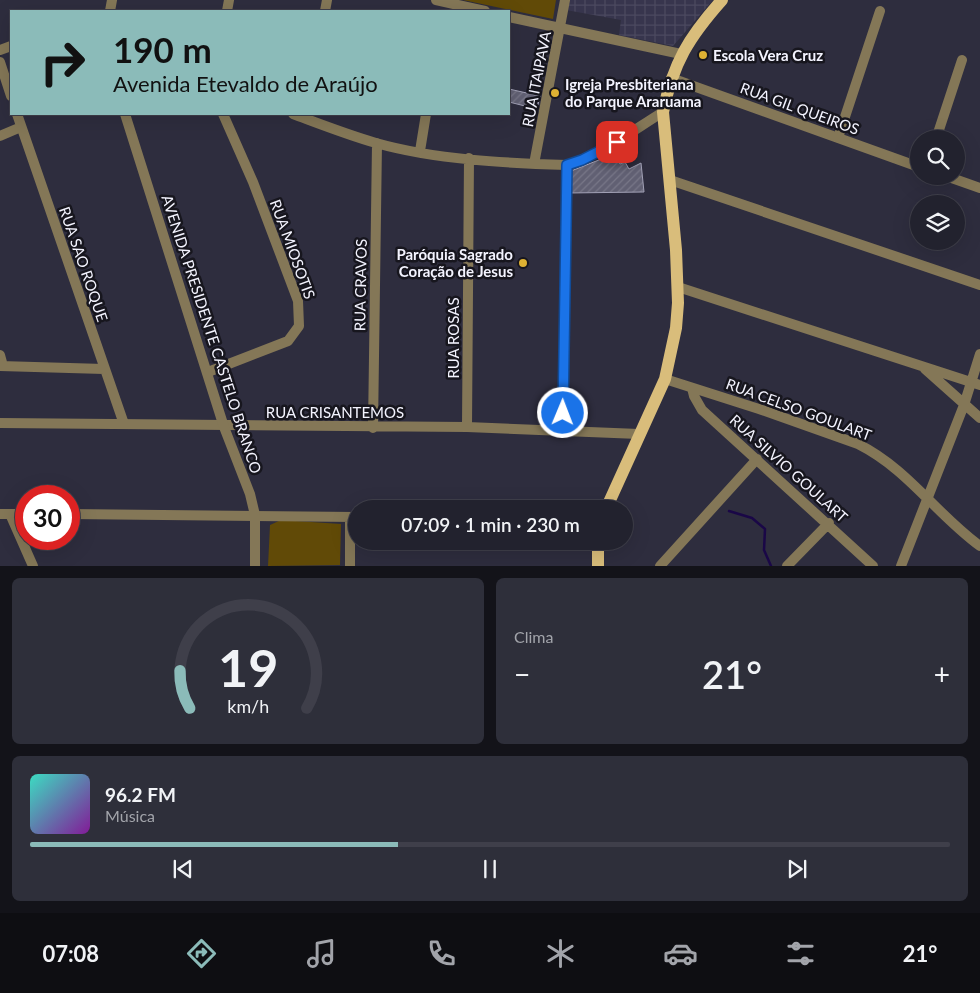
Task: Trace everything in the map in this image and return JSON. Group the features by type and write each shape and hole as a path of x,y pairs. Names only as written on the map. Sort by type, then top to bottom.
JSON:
{"main road":[{"path":"610,500 665,380 676,328 678,286 663,112 671,78 681,54 722,0"},
{"path":"598,550 598,566"}],"street":[{"name":"RUA ITAIPAVA","path":"534,164 565,0"},
{"path":"442,3 480,10"},
{"path":"838,138 880,11"},
{"path":"510,17 681,54"},
{"path":"939,130 962,60"},
{"path":"0,62 10,93"},
{"name":"RUA GIL QUEIROS","path":"671,78 910,164"},
{"path":"308,116 377,143 469,158 567,165 610,146 663,112"},
{"name":"RUA SAO ROQUE","path":"17,115 124,424"},
{"name":"AVENIDA PRESIDENTE CASTELO BRANCO","path":"125,115 224,427 250,494 254,516 255,566"},
{"name":"RUA MIOSOTIS","path":"208,372 288,341 299,326 298,301 253,182 223,115"},
{"path":"420,151 426,115"},
{"path":"0,136 21,127"},
{"name":"RUA CRAVOS","path":"373,428 377,143"},
{"name":"RUA ROSAS","path":"467,427 469,158"},
{"path":"563,429 567,165"},
{"path":"670,180 980,285"},
{"path":"965,183 980,188"},
{"path":"678,286 976,383"},
{"path":"901,566 964,405 976,383 980,354"},
{"path":"0,355 1,366 104,369"},
{"path":"924,367 980,418"},
{"name":"RUA CELSO GOULART","path":"665,380 858,444 887,460 952,524 980,546"},
{"name":"RUA SILVIO GOULART","path":"692,388 702,410 829,523 873,566"},
{"name":"RUA CRISANTEMOS","path":"0,423 224,427 467,427 563,429 639,434"},
{"path":"660,566 757,459"},
{"path":"5,514 34,566"},
{"path":"80,514 348,517"},
{"path":"787,566 829,523"},
{"path":"350,566 351,550"}],"shaded area":[{"path":"463,0 556,0 553,19"},
{"path":"568,0 713,0 673,46 619,35 621,20 566,10"},
{"path":"281,520 341,524 340,565 268,566 270,525"}],"building":[{"path":"510,89 540,96 537,109 510,102"},
{"path":"614,154 620,164 625,162 629,169 641,163 644,192 568,193 571,171"}],"waterway":[{"path":"729,511 752,518 765,529 764,550 771,566"}],"place":[{"name":"Escola Vera Cruz","path":"703,55"},
{"name":"Igreja Presbiteriana do Parque Araruama","path":"555,93"},
{"name":"Paróquia Sagrado Coração de Jesus","path":"523,263"}],"route":[{"path":"563,413 567,165 582,160 617,142"}]}
